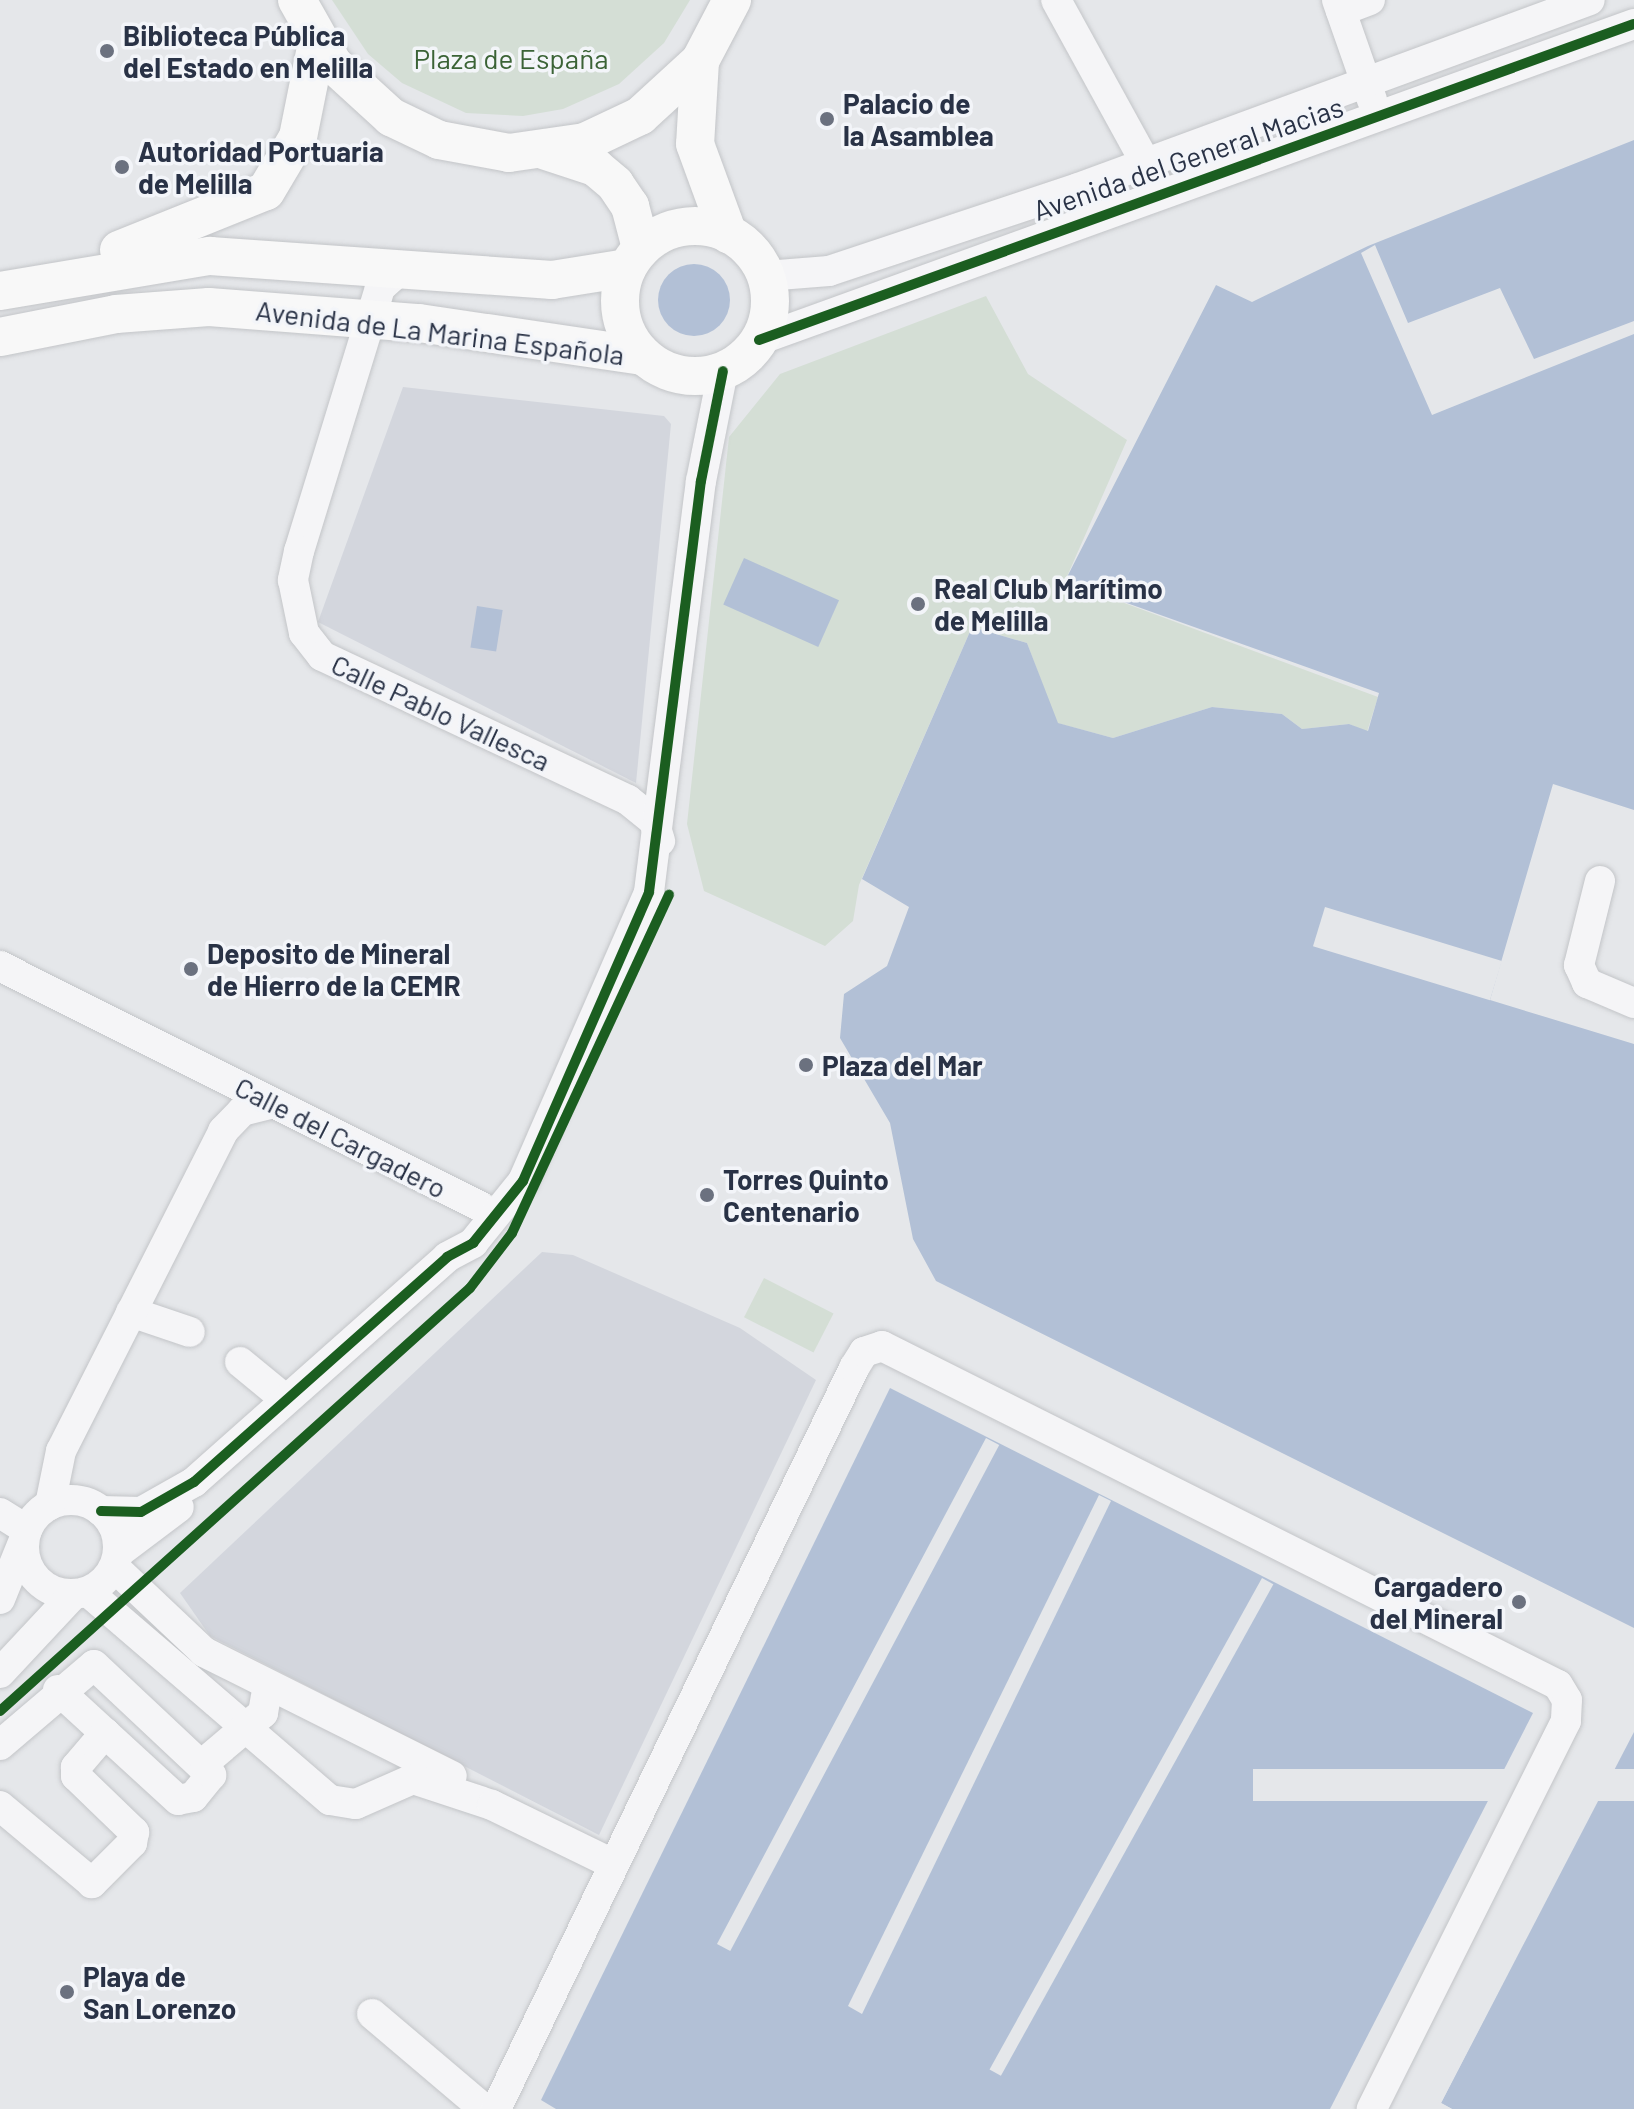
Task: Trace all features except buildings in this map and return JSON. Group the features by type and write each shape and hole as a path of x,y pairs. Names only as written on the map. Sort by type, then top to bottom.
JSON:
{"main road":[{"path":"297,0 317,43 350,84 414,130 482,151 546,151 623,127 700,61 732,0"},
{"path":"3,290 246,205 266,191 298,137 317,43"},
{"path":"546,151 595,167 615,184 630,206 634,258 621,314 643,356 681,375 723,371 759,340 770,298 766,276 728,234 695,144 700,61"},
{"path":"634,258 691,226 728,234"},
{"name":"Avenida de La Marina Española","path":"3,290 210,256 571,280 634,258"},
{"name":"Avenida de La Marina Española","path":"0,337 152,310 375,318 643,356"}],"street":[{"path":"1056,0 1162,193"},
{"path":"1370,0 1339,6 1378,118"},
{"name":"Avenida del General Macias","path":"766,276 829,271 1147,164 1590,0"},
{"name":"Avenida del General Macias","path":"759,340 1634,24"},
{"name":"Calle Pablo Vallesca","path":"402,268 380,288 375,318 296,566 304,633 322,656 628,800 654,821 660,843"},
{"path":"50,1505 77,1500 101,1511 141,1512 194,1482 447,1257 473,1243 506,1208 649,892 660,843 701,481 723,371"},
{"path":"1600,881 1579,965 1587,983 1634,1003"},
{"name":"Calle del Cargadero","path":"0,966 481,1207"},
{"path":"201,1067 223,1131"},
{"path":"0,1599 26,1534 50,1505 61,1451 223,1131 242,1111 273,1103"},
{"path":"447,1257 481,1207 529,1157"},
{"path":"131,1312 190,1332"},
{"path":"496,2109 854,1368 864,1352 882,1346 1538,1673 1563,1693 1566,1721 1372,2109"},
{"path":"240,1362 285,1399"},
{"path":"0,1673 116,1560 173,1513 194,1482"},
{"path":"101,1511 116,1560 176,1632 257,1681 438,1769 492,1805 613,1864"},
{"path":"0,1513 26,1534 35,1578 81,1593 229,1718 340,1804 413,1779 492,1805"},
{"path":"0,1745 58,1690 94,1665 195,1753 208,1781 178,1800 58,1690"},
{"path":"195,1753 229,1718 263,1713 257,1681"},
{"path":"229,1718 226,1687 257,1681"},
{"path":"0,1806 83,1880 99,1878 134,1832 130,1821 76,1776 76,1767 105,1733"},
{"path":"372,2014 484,2109"}],"shaded area":[{"path":"403,387 664,416 671,424 636,783 318,622"},
{"path":"542,1252 573,1255 740,1328 816,1380 599,1835 210,1636 180,1593"}],"green space":[{"name":"Plaza de España","path":"332,0 690,0 664,43 619,84 563,109 523,116 466,113 402,83 368,54"},
{"name":"Real Club Marítimo de Melilla","path":"986,296 1028,374 1127,440 1065,581 1378,697 1367,732 1349,724 1302,729 1282,714 1212,707 1113,738 1057,723 1027,643 972,627 859,885 853,921 825,946 704,891 687,824 729,437 780,374"},
{"path":"764,1278 833,1313 814,1353 744,1317"}],"water":[{"path":"1634,140 1634,810 1553,784 1490,1000 1634,1044 1634,1628 936,1281 913,1239 890,1123 840,1038 844,994 887,966 909,907 862,879 972,627 1027,643 1058,723 1113,738 1212,707 1282,714 1302,729 1349,724 1368,731 1379,693 1065,581 1216,285 1252,302 1368,246"},
{"path":"694,264 720,274 730,300 720,326 694,336 668,326 658,300 668,274"},
{"path":"744,558 839,600 818,647 723,605"},
{"path":"477,606 503,610 496,652 470,647"},
{"path":"890,1388 1533,1713 1330,2109 556,2109 541,2100"},
{"path":"1634,1732 1634,2109 1452,2109 1441,2103"}],"pier":[{"path":"1375,245 1408,323 1500,288 1534,359 1634,321 1634,334 1432,415 1361,253"},
{"path":"1325,907 1502,961 1490,1000 1313,946"},
{"path":"986,1438 999,1445 730,1951 717,1944"},
{"path":"1099,1495 1111,1501 862,2014 848,2006"},
{"path":"1262,1578 1273,1584 1001,2076 990,2070"},
{"path":"1634,1728 1441,2103 1452,2109 1444,2109 1438,2101"},
{"path":"1253,1769 1634,1769 1634,1801 1253,1801"}],"cycle path":[{"path":"759,340 1634,24"},
{"path":"101,1511 141,1512 194,1482 447,1257 473,1243 523,1181 649,892 701,481 723,371"},
{"path":"0,1711 470,1288 512,1233 669,895"}],"place":[{"name":"Biblioteca Pública del Estado en Melilla","path":"107,51"},
{"name":"Palacio de la Asamblea","path":"827,119"},
{"name":"Autoridad Portuaria de Melilla","path":"122,167"},
{"name":"Real Club Marítimo de Melilla","path":"918,604"},
{"name":"Deposito de Mineral de Hierro de la CEMR","path":"191,969"},
{"name":"Plaza del Mar","path":"806,1065"},
{"name":"Torres Quinto Centenario","path":"707,1195"},
{"name":"Cargadero del Mineral","path":"1519,1602"},
{"name":"Playa de San Lorenzo","path":"67,1992"}]}
